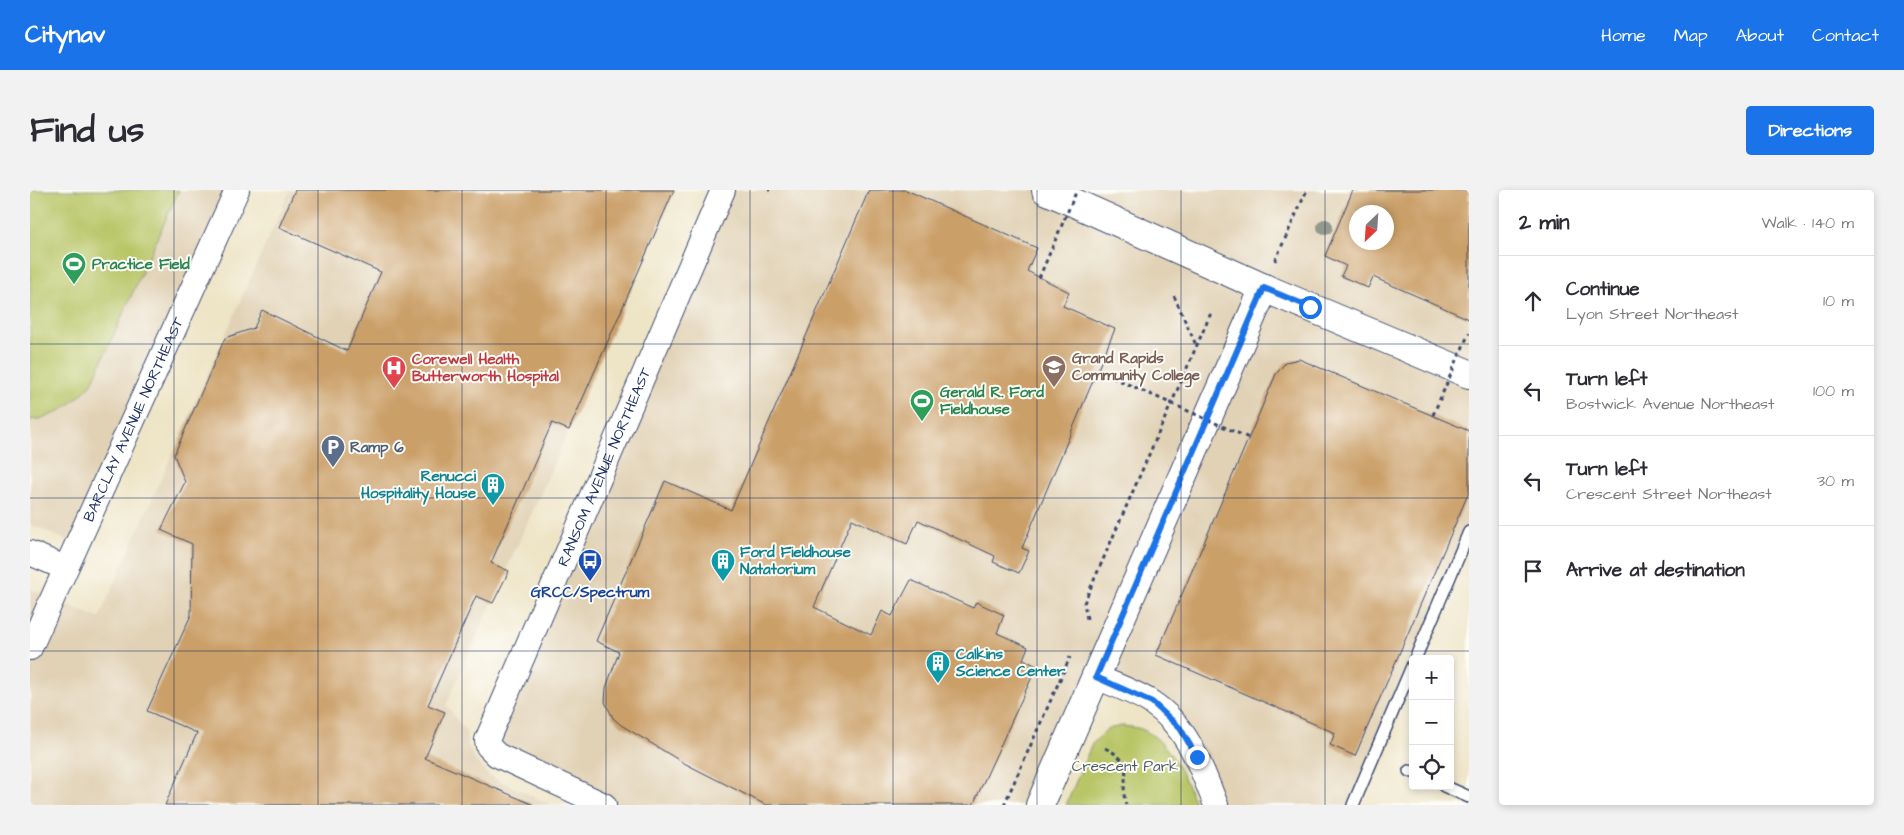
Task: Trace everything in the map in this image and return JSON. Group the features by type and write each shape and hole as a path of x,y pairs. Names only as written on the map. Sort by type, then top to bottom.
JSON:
{"street":[{"name":"BARCLAY AVENUE NORTHEAST","path":"30,648 237,190"},
{"name":"RANSOM AVENUE NORTHEAST","path":"604,805 516,766 497,755 488,746 490,732 723,190"},
{"path":"1046,190 1264,288 1469,374"},
{"path":"1040,805 1264,288"},
{"path":"30,554 65,568"},
{"path":"1096,677 1152,702 1180,728 1197,757 1216,805"}],"lane":[{"path":"1417,655 1469,532"},
{"path":"1353,805 1409,673"},
{"path":"1453,790 1469,797"}],"path":[{"path":"1039,278 1077,190"},
{"path":"1275,262 1307,190"},
{"path":"1174,296 1197,346"},
{"path":"1084,626 1087,619 1084,603 1211,313"},
{"path":"1433,415 1469,333"},
{"path":"1098,371 1249,438"},
{"path":"1004,805 1074,648"},
{"path":"1105,748 1118,754 1124,762 1127,773 1124,789 1126,805"}],"shaded area":[{"path":"30,190 237,190 77,545 30,524"},
{"name":"Corewell Health Butterworth Hospital","path":"290,190 676,190 446,705 466,731 468,745 475,760 489,776 551,805 30,805 30,589 99,618"},
{"name":"Grand Rapids Community College","path":"723,190 1469,190 1469,533 1417,655 1409,655 1409,674 1353,805 1216,805 1180,728 1096,677 1040,805 604,805 515,766 490,732"}],"green space":[{"name":"Practice Field","path":"30,190 179,190 91,385 71,403 56,413 30,420"},
{"name":"Crescent Park","path":"1122,726 1141,729 1161,742 1175,761 1196,805 1066,805 1092,744 1107,729"}],"building":[{"name":"Corewell Health Butterworth Hospital","path":"295,190 674,190 569,430 552,423 491,563 509,571 493,603 476,596 428,705 445,712 425,758 534,805 165,805 197,733 147,711 191,615 192,544 161,530 185,482 174,455 225,338 254,328 262,310 347,351 381,272 279,227"},
{"path":"869,190 906,190 1037,248 1027,271 1069,292 1063,306 1115,329 1022,548 1029,551 1019,573 993,562 995,556 918,520 907,544 852,519 814,607 871,635 882,611 892,616 911,580 973,608 976,602 1004,615 997,633 1028,647 1023,659 1037,666 973,805 766,805 682,762 621,725 613,718 605,702 606,688 619,652 596,641 665,481 731,510"},
{"path":"1353,190 1469,190 1469,319 1373,277 1368,288 1341,276 1346,266 1325,256"},
{"path":"1299,359 1469,431 1469,492 1355,756 1330,745 1335,733 1156,655 1276,374 1286,362"}],"place":[{"name":"Practice Field","path":"74,285"},
{"name":"Grand Rapids Community College","path":"1054,388"},
{"name":"Corewell Health Butterworth Hospital","path":"394,389"},
{"name":"Gerald R. Ford Fieldhouse","path":"922,422"},
{"name":"Ramp 6","path":"333,468"},
{"name":"Renucci Hospitality House","path":"493,506"},
{"name":"GRCC/Spectrum","path":"590,582"},
{"name":"Ford Fieldhouse Natatorium","path":"723,582"},
{"name":"Calkins Science Center","path":"938,684"}],"route":[{"path":"1197,757 1180,728 1152,702 1096,677 1264,288 1310,307"}]}
